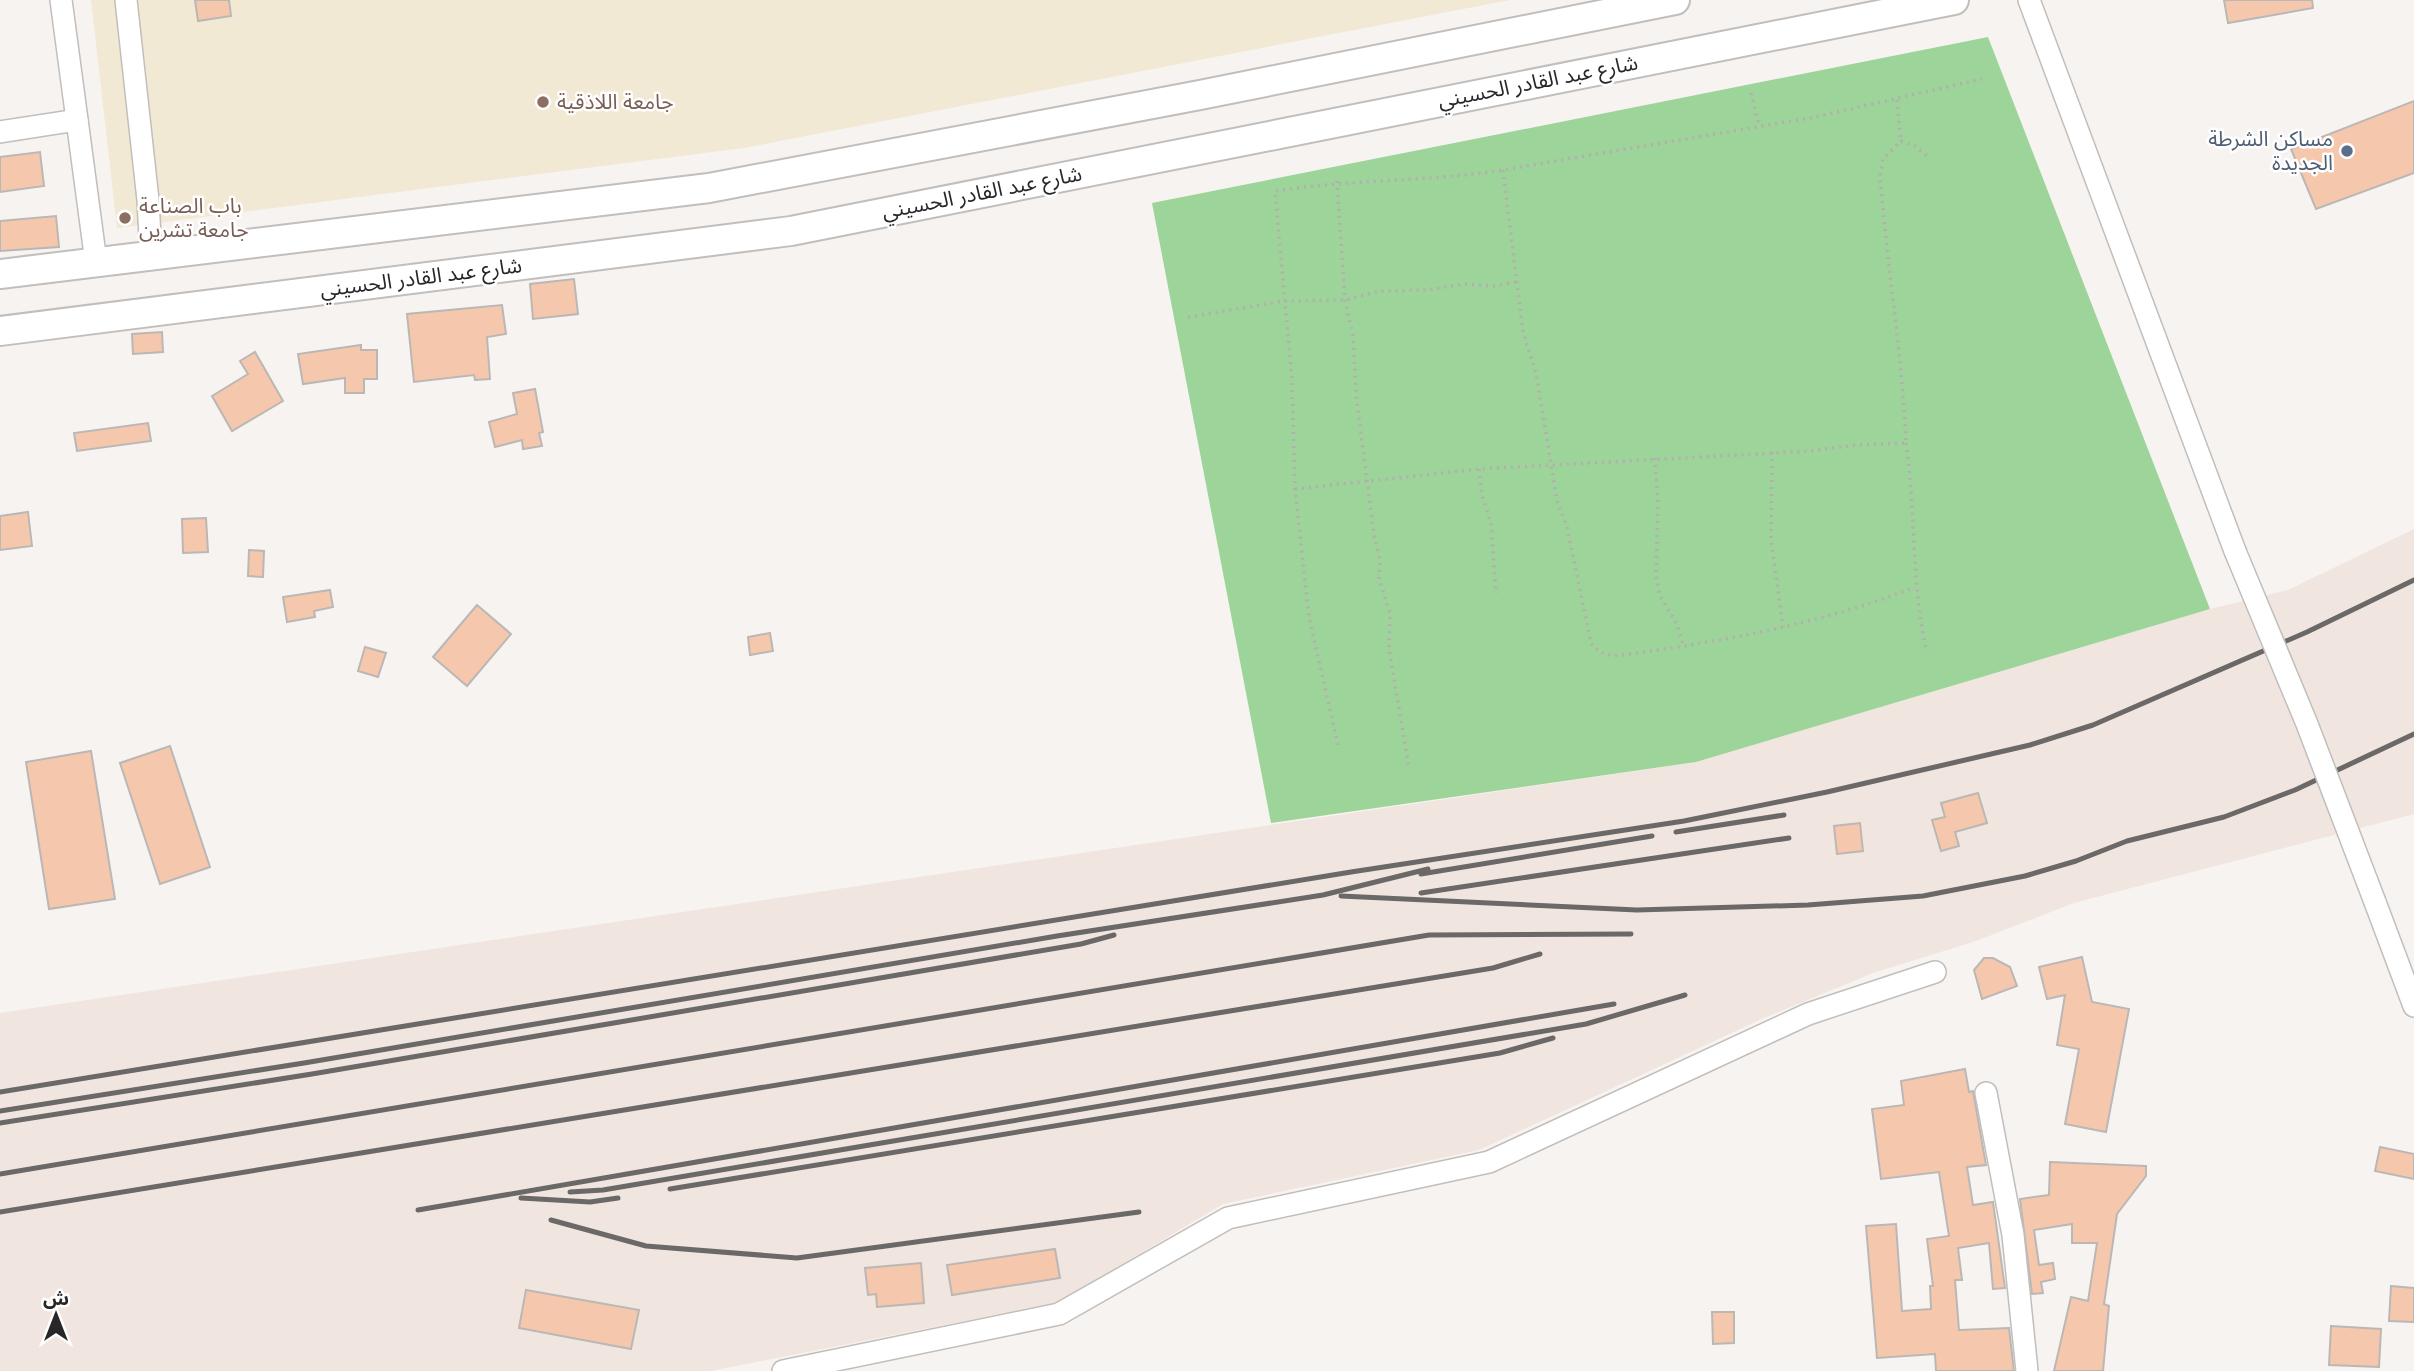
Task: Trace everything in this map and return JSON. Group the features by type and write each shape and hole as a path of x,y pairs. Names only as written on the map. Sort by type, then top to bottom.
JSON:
{"main road":[{"path":"0,274 709,188 1200,95 1675,0"},
{"name":"شارع عبد القادر الحسيني","path":"0,331 790,231 1954,0"}],"street":[{"path":"61,0 96,262"},
{"path":"126,0 148,200 151,256"},
{"path":"2029,0 2235,551 2307,724 2414,1006"},
{"path":"0,132 77,120"},
{"path":"783,1371 1059,1314 1228,1218 1489,1162 1808,1014 1935,972"},
{"path":"1986,1093 2013,1235 2027,1371"}],"path":[{"path":"1338,745 1309,617 1294,489 1293,380 1275,191 1338,181 1462,177 1896,100 1982,79"},
{"path":"1751,93 1759,125"},
{"path":"1896,100 1901,141"},
{"path":"1901,141 1915,146 1928,157"},
{"path":"1901,141 1883,159 1880,175 1915,520 1915,587 1926,649"},
{"path":"1503,170 1523,332 1536,373 1557,501 1567,527 1591,643 1598,652 1615,656 1727,639 1840,614 1915,587"},
{"path":"1338,181 1345,300 1353,335 1356,394 1366,479 1380,560 1379,579 1390,613 1389,649 1409,768"},
{"path":"1188,317 1284,301 1345,300 1380,291 1426,290 1464,284 1494,286 1516,282"},
{"path":"1294,489 1366,479 1479,469 1906,443"},
{"path":"1772,452 1771,539 1783,626"},
{"path":"1655,458 1658,504 1656,576 1660,596 1677,624 1683,645"},
{"path":"1479,469 1482,495 1491,524 1496,594"}],"shaded area":[{"name":"جامعة اللاذقية","path":"91,0 1510,0 744,148 117,228"},
{"path":"2414,529 2414,814 2074,903 1976,941 1873,973 1764,1018 1479,1150 1223,1204 1059,1302 711,1371 0,1371 0,1013 1696,762 2210,609 2288,590"}],"green space":[{"path":"1988,37 2210,609 1696,762 1271,823 1152,203"}],"building":[{"path":"195,0 229,0 231,16 198,21"},
{"path":"2224,0 2312,0 2313,8 2228,23"},
{"path":"2414,101 2414,173 2316,209 2291,149"},
{"path":"40,152 44,186 0,192 0,157"},
{"path":"56,216 59,247 0,251 0,221"},
{"path":"574,279 578,314 533,319 530,284"},
{"path":"502,305 506,334 487,337 490,379 475,380 474,375 414,382 407,314"},
{"path":"162,332 163,352 133,354 132,334"},
{"path":"361,345 361,350 377,350 377,379 364,379 364,393 345,393 345,378 303,384 298,354"},
{"path":"255,352 283,401 232,431 212,396 248,374 240,361"},
{"path":"535,389 543,432 539,433 542,446 523,449 522,440 495,447 489,422 517,414 513,393"},
{"path":"148,423 151,441 77,451 74,433"},
{"path":"28,512 32,546 0,550 0,516"},
{"path":"206,518 208,552 183,553 182,519"},
{"path":"249,550 264,551 263,577 248,576"},
{"path":"330,590 333,607 314,611 315,617 287,622 283,597"},
{"path":"477,605 511,634 467,686 433,657"},
{"path":"770,633 773,651 750,655 748,637"},
{"path":"365,647 386,653 378,677 358,671"},
{"path":"170,746 210,867 160,884 120,763"},
{"path":"91,751 115,899 49,909 26,762"},
{"path":"1978,793 1987,823 1955,832 1959,846 1941,851 1932,820 1945,817 1941,803"},
{"path":"1860,823 1863,851 1837,854 1834,826"},
{"path":"2082,957 2092,1002 2129,1009 2106,1132 2065,1124 2079,1049 2057,1045 2065,995 2047,999 2039,967"},
{"path":"1984,958 1993,958 2010,967 2017,986 1982,999 1974,970"},
{"path":"1965,1069 1969,1092 1973,1091 1986,1165 1967,1167 1973,1205 1993,1202 2005,1288 1993,1289 1989,1243 1958,1248 1962,1280 1955,1280 1959,1330 2009,1328 2014,1371 1936,1371 1935,1354 1877,1358 1866,1226 1896,1224 1902,1311 1931,1309 1930,1286 1933,1286 1927,1239 1949,1236 1939,1172 1881,1179 1872,1109 1904,1105 1901,1081"},
{"path":"2380,1147 2414,1154 2414,1179 2375,1171"},
{"path":"2050,1162 2146,1166 2146,1176 2117,1214 2104,1304 2109,1306 2103,1371 2054,1371 2071,1297 2088,1301 2097,1243 2072,1243 2072,1224 2034,1230 2039,1265 2053,1263 2055,1279 2041,1282 2043,1293 2032,1294 2020,1199 2049,1195"},
{"path":"1055,1249 1060,1278 952,1295 947,1265"},
{"path":"921,1263 924,1303 877,1307 876,1294 868,1295 865,1268"},
{"path":"2391,1286 2414,1288 2414,1322 2389,1321"},
{"path":"526,1290 639,1310 631,1349 519,1328"},
{"path":"1712,1312 1734,1312 1734,1343 1713,1344"},
{"path":"2331,1326 2381,1329 2379,1367 2329,1365"}],"railway":[{"path":"0,1092 1351,872 1684,821 1827,792 2030,745 2093,725 2307,632 2414,580"},
{"path":"1341,896 1637,910 1808,905 1923,896 2025,876 2076,861 2127,841 2224,817 2295,790 2414,734"},
{"path":"1676,832 1784,815"},
{"path":"1421,874 1652,836"},
{"path":"1421,893 1789,838"},
{"path":"0,1111 304,1063 1057,936 1323,895 1428,869"},
{"path":"0,1174 1429,935 1631,934"},
{"path":"0,1123 312,1074 1081,944 1114,935"},
{"path":"0,1212 1493,968 1540,954"},
{"path":"570,1192 603,1190 1586,1024 1685,995"},
{"path":"418,1210 1614,1004"},
{"path":"670,1189 1500,1053 1553,1038"},
{"path":"521,1198 590,1202 618,1198"},
{"path":"551,1220 646,1246 797,1258 1139,1212"}],"place":[{"name":"جامعة اللاذقية","path":"543,102"},
{"name":"مساكن الشرطة الجديدة","path":"2347,151"},
{"name":"باب الصناعة جامعة تشرين","path":"125,218"}]}
